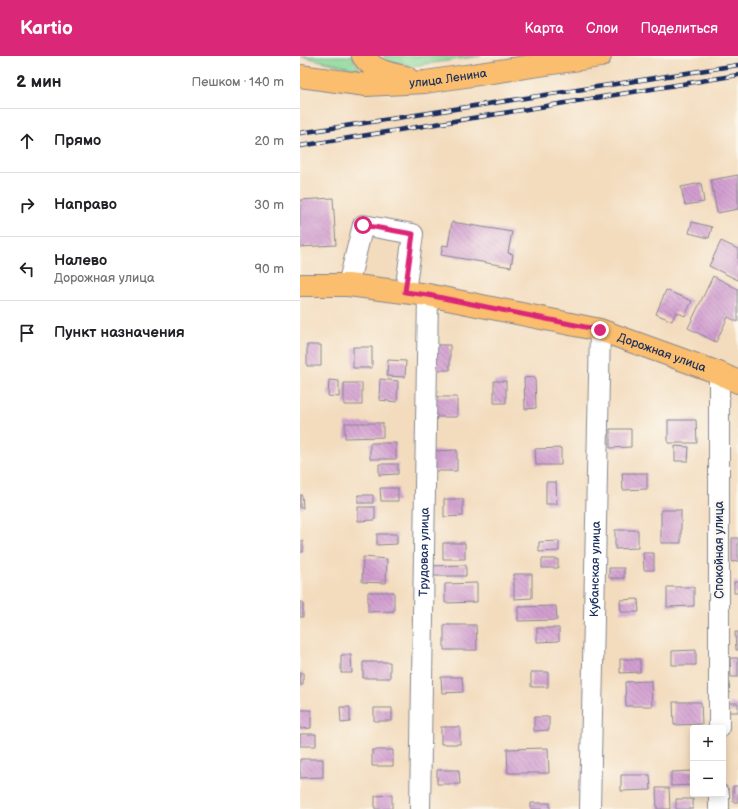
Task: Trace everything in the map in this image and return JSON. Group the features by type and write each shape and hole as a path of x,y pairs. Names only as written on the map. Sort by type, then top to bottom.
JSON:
{"main road":[{"path":"363,56 369,64 378,70 425,82"},
{"name":"улица Ленина","path":"300,76 366,85 425,82 598,56"},
{"name":"Дорожная улица","path":"300,285 348,285 428,295 600,330 728,377"}],"street":[{"path":"348,285 363,225 413,234 405,292"},
{"name":"Трудовая улица","path":"420,809 428,295"},
{"name":"Кубанская улица","path":"590,809 600,330"},
{"name":"Спокойная улица","path":"719,725 728,377"},
{"path":"719,797 719,809"}],"green space":[{"path":"300,56 352,56 360,70"},
{"path":"383,56 481,56 412,66 388,61"}],"building":[{"path":"738,175 738,209 717,213 711,180"},
{"path":"701,183 704,202 685,205 681,187"},
{"path":"333,198 336,245 300,247 300,200"},
{"path":"452,222 512,232 508,253 513,254 511,267 441,255 443,245 448,246"},
{"path":"692,222 712,227 709,238 689,233"},
{"path":"721,241 738,249 738,280 709,266"},
{"path":"713,276 738,289 738,322 728,317 716,342 688,328"},
{"path":"666,290 692,301 685,316 676,312 672,321 656,314"},
{"path":"307,345 321,345 321,366 307,366"},
{"path":"436,345 450,345 450,370 436,370"},
{"path":"353,347 372,347 372,368 353,368"},
{"path":"388,360 406,361 405,377 387,376"},
{"path":"535,377 536,408 525,409 524,378"},
{"path":"380,379 398,381 397,402 379,400"},
{"path":"329,380 339,381 339,397 328,396"},
{"path":"494,381 506,381 506,403 494,403"},
{"path":"344,383 362,383 362,405 344,405"},
{"path":"435,397 457,397 457,417 436,417"},
{"path":"668,420 696,420 697,443 668,443"},
{"path":"345,423 383,423 383,437 345,438"},
{"path":"610,429 631,429 631,447 610,448"},
{"path":"370,443 396,443 396,459 370,459"},
{"path":"675,446 689,447 688,461 675,461"},
{"path":"561,448 561,465 536,465 535,449"},
{"path":"457,450 457,471 431,471 431,451"},
{"path":"379,464 398,464 398,474 379,475"},
{"path":"622,473 647,473 647,489 623,490"},
{"path":"546,482 556,482 557,504 546,504"},
{"path":"380,488 398,488 398,501 381,501"},
{"path":"300,495 302,495 303,508 300,508"},
{"path":"358,495 373,495 373,503 358,503"},
{"path":"444,499 463,499 463,516 444,517"},
{"path":"358,507 375,507 375,520 358,521"},
{"path":"661,510 681,510 681,543 661,543"},
{"path":"615,530 638,530 638,548 615,549"},
{"path":"377,534 397,534 397,544 377,545"},
{"path":"732,538 738,538 738,561 732,562"},
{"path":"300,541 303,541 303,552 300,552"},
{"path":"559,541 559,551 539,552 539,542"},
{"path":"443,543 465,543 465,559 443,559"},
{"path":"643,553 654,553 654,570 644,570"},
{"path":"363,557 387,559 386,583 362,582"},
{"path":"542,559 558,559 558,568 542,568"},
{"path":"466,565 466,576 428,576 428,566"},
{"path":"609,568 624,568 624,578 609,578"},
{"path":"514,574 532,574 532,598 514,599"},
{"path":"734,582 738,582 738,593 734,593"},
{"path":"477,583 477,602 445,603 445,584"},
{"path":"667,587 694,587 694,606 667,607"},
{"path":"368,592 394,592 394,611 368,612"},
{"path":"638,599 639,612 621,612 620,600"},
{"path":"300,602 303,602 303,617 300,617"},
{"path":"556,606 557,620 518,621 518,607"},
{"path":"444,625 476,625 477,650 444,650"},
{"path":"537,628 559,628 559,641 537,642"},
{"path":"735,632 738,632 738,650 736,650"},
{"path":"696,650 696,665 672,665 672,651"},
{"path":"341,655 351,655 352,673 341,673"},
{"path":"730,658 738,658 738,677 731,677"},
{"path":"620,659 640,659 640,672 620,673"},
{"path":"363,662 390,662 390,678 363,678"},
{"path":"531,672 548,672 548,687 531,687"},
{"path":"300,673 303,673 303,685 300,685"},
{"path":"441,677 462,677 463,692 442,693"},
{"path":"651,681 652,706 626,706 625,682"},
{"path":"673,702 701,702 702,724 674,725"},
{"path":"729,703 738,703 738,712 729,712"},
{"path":"340,707 350,707 350,722 341,723"},
{"path":"374,708 392,708 392,721 374,721"},
{"path":"300,710 311,710 311,728 300,729"},
{"path":"534,717 549,717 549,730 534,731"},
{"path":"441,727 460,727 460,744 441,744"},
{"path":"300,734 316,734 316,746 300,746"},
{"path":"548,748 549,773 508,773 507,749"},
{"path":"372,750 393,750 393,766 372,766"},
{"path":"300,759 323,759 323,777 300,778"},
{"path":"437,770 459,770 460,784 437,784"},
{"path":"690,771 690,785 671,786 671,772"},
{"path":"621,775 650,775 651,790 621,791"},
{"path":"733,786 738,786 738,802 733,802"},
{"path":"656,788 669,788 670,809 657,809"},
{"path":"392,795 392,809 375,809 375,796"},
{"path":"676,799 693,799 693,809 676,809"},
{"path":"531,803 550,803 550,809 531,809"}],"railway":[{"path":"300,133 738,65"},
{"path":"300,146 738,75"}],"route":[{"path":"363,225 413,234 405,292 428,295 600,330"}]}
